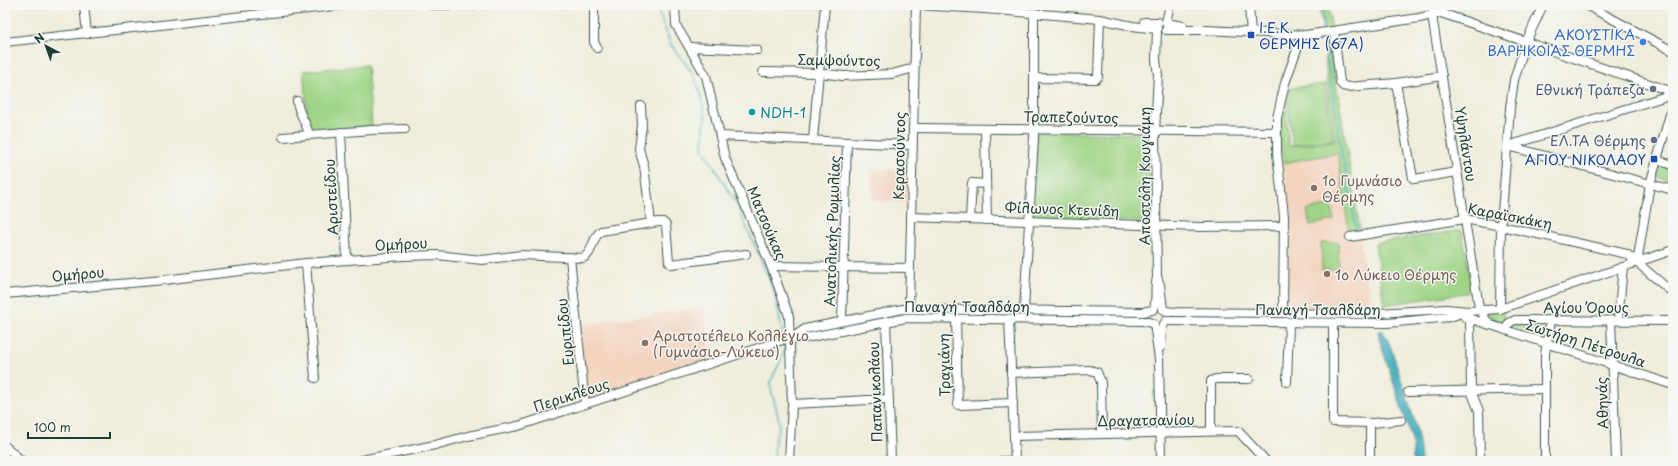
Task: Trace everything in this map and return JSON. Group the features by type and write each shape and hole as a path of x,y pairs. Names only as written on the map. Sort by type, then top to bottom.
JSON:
{"street":[{"path":"84,5 87,34"},
{"path":"5,42 87,34 287,8 344,5"},
{"path":"431,5 474,5"},
{"path":"594,5 594,42 597,48"},
{"name":"Ματσούκας","path":"675,5 676,25 688,47 703,69 708,80 725,158 772,266 789,316 788,339 792,404 789,461"},
{"path":"813,140 825,5"},
{"path":"916,5 986,7 1117,22 1132,21 1162,26 1251,34 1304,35 1333,32 1439,13 1673,93"},
{"name":"Κερασούντος","path":"909,308 916,5"},
{"name":"Αποστόλη Κουγιάμη","path":"1162,26 1165,5"},
{"name":"Αποστόλη Κουγιάμη","path":"1164,310 1160,285 1157,277 1155,132 1158,75 1156,60 1158,36 1170,5"},
{"path":"1249,5 1251,34"},
{"name":"Υψηλάντου","path":"1432,5 1432,15 1457,172 1481,310"},
{"path":"1500,309 1501,226 1510,108 1514,80 1526,42 1543,5"},
{"path":"1586,5 1673,51"},
{"path":"1024,310 1034,130 1034,13"},
{"path":"1034,78 1096,79 1098,76 1100,19"},
{"path":"1333,32 1341,85 1348,87 1396,83 1442,76"},
{"path":"1282,313 1284,209 1276,153 1277,132 1281,99 1304,35"},
{"path":"688,47 757,50"},
{"name":"Σαμψούντος","path":"763,72 819,73 843,76 892,74 914,68"},
{"path":"1396,83 1413,178 1457,172"},
{"path":"1508,146 1673,93"},
{"path":"297,101 299,111 309,135"},
{"path":"1637,263 1650,184 1673,104"},
{"path":"641,106 642,125 639,149 644,166 651,223"},
{"name":"Τραπεζούντος","path":"913,128 1155,132 1277,132"},
{"path":"283,137 405,129"},
{"path":"985,130 987,220"},
{"name":"Αριστείδου","path":"341,132 347,260"},
{"path":"720,136 912,145"},
{"name":"Ανατολικής Ρωμυλίας","path":"842,321 847,142"},
{"path":"1508,146 1673,190"},
{"path":"1657,160 1673,165"},
{"path":"970,219 972,183 986,184"},
{"name":"Φίλωνος Κτενίδη","path":"911,217 1200,227 1284,226"},
{"name":"Καραϊσκάκη","path":"1350,237 1465,219 1627,254 1673,293"},
{"name":"Ομήρου","path":"5,294 193,277 306,263 426,255 482,260 521,255 583,258 588,255 594,238 602,231 661,222 666,224 670,264 746,254"},
{"name":"Παναγή Τσαλδάρη","path":"1165,322 1386,323 1450,317 1456,315 1469,315 1481,310 1500,309 1673,250"},
{"name":"Ευριπίδου","path":"570,257 585,404"},
{"path":"306,263 315,378"},
{"path":"772,266 910,268"},
{"name":"Αθηνάς","path":"1616,461 1614,320 1623,267"},
{"name":"Αποστόλη Κουγιάμη","path":"1153,310 1155,302 1154,285 1157,277"},
{"path":"1159,359 1165,322 1168,316 1164,310 1158,307 1153,310 1150,317 1153,323 1159,359 1161,461"},
{"name":"Παναγή Τσαλδάρη","path":"788,339 805,329 909,308 1143,312 1153,310"},
{"name":"Παναγή Τσαλδάρη","path":"1164,310 1175,312 1374,314 1447,309 1469,315"},
{"path":"1481,310 1487,322 1491,325"},
{"path":"1469,315 1471,391 1479,411 1480,461"},
{"name":"Σωτήρη Πέτρουλα","path":"1469,315 1505,330 1673,385"},
{"name":"Παναγή Τσαλδάρη","path":"788,339 806,338 906,318 1136,320 1153,323"},
{"name":"Τραγιάνη","path":"956,318 958,405 1013,403"},
{"path":"1001,461 1015,461 1009,319"},
{"path":"1545,461 1546,343 1551,320"},
{"name":"Παπανικολάου","path":"886,321 891,461"},
{"name":"Αγίου Όρους","path":"1505,330 1510,321 1673,321"},
{"path":"1153,323 1159,325 1165,322"},
{"path":"1287,382 1289,322"},
{"path":"1333,323 1333,422 1370,423 1401,420"},
{"name":"Περικλέους","path":"357,461 510,428 788,339"},
{"path":"1011,373 1090,370 1097,372 1100,379 1102,434"},
{"path":"1211,431 1211,381 1216,379 1249,379"},
{"path":"1408,392 1545,389"},
{"path":"792,404 888,399"},
{"path":"1367,461 1370,458 1370,423"},
{"name":"Δραγατσανίου","path":"1014,436 1240,431 1266,461"},
{"path":"5,446 22,461"}],"shaded area":[{"path":"1338,152 1348,229 1360,238 1371,307 1356,309 1287,308 1290,213 1283,163"},
{"path":"871,169 907,171 907,202 872,201"},
{"name":"Αριστοτέλειο Κολλέγιο (Γυμνάσιο-Λύκειο)","path":"704,307 711,360 592,398 587,393 579,325"}],"green space":[{"path":"1322,5 1328,5 1333,37 1331,52 1360,231 1349,234 1338,153 1283,163 1282,155 1281,123 1285,99 1289,146 1335,141 1327,82"},
{"path":"367,65 372,126 309,131 303,71"},
{"path":"1325,84 1333,140 1293,145 1287,98 1290,88"},
{"path":"1037,132 1147,134 1151,222 1032,219"},
{"path":"1661,164 1673,170 1673,182 1657,177"},
{"path":"1331,205 1334,220 1310,225 1307,210"},
{"path":"1462,230 1472,292 1384,305 1375,243"},
{"path":"1338,242 1339,269 1322,270 1321,243"},
{"path":"1503,309 1504,320 1500,323 1490,320 1486,312"},
{"path":"1546,323 1547,325 1543,335 1513,326 1513,324"}],"water":[{"path":"1382,330 1392,351 1413,416 1421,461 1413,461 1412,440 1379,339 1378,331"}],"waterway":[{"path":"656,5 671,45 692,72 701,95 705,116 703,148 736,204 766,271 775,294 783,336"},
{"path":"1319,5 1323,29"},
{"path":"1324,34 1342,154 1357,233"},
{"path":"775,461 775,439 779,427 779,420 771,382 782,358 784,342"}],"place":[{"name":"Ι.Ε.Κ. ΘΕΡΜΗΣ (67Α)","path":"1251,35"},
{"name":"ΑΚΟΥΣΤΙΚΑ ΒΑΡΗΚΟΙΑΣ ΘΕΡΜΗΣ","path":"1643,42"},
{"name":"Εθνική Τράπεζα","path":"1653,89"},
{"name":"NDH-1","path":"752,112"},
{"name":"ΕΛ.ΤΑ Θέρμης","path":"1654,140"},
{"name":"ΑΓΙΟΥ ΝΙΚΟΛΑΟΥ","path":"1654,159"},
{"name":"1ο Γυμνάσιο Θέρμης","path":"1314,188"},
{"name":"1ο Λύκειο Θέρμης","path":"1327,274"},
{"name":"Αριστοτέλειο Κολλέγιο (Γυμνάσιο-Λύκειο)","path":"645,343"}]}
